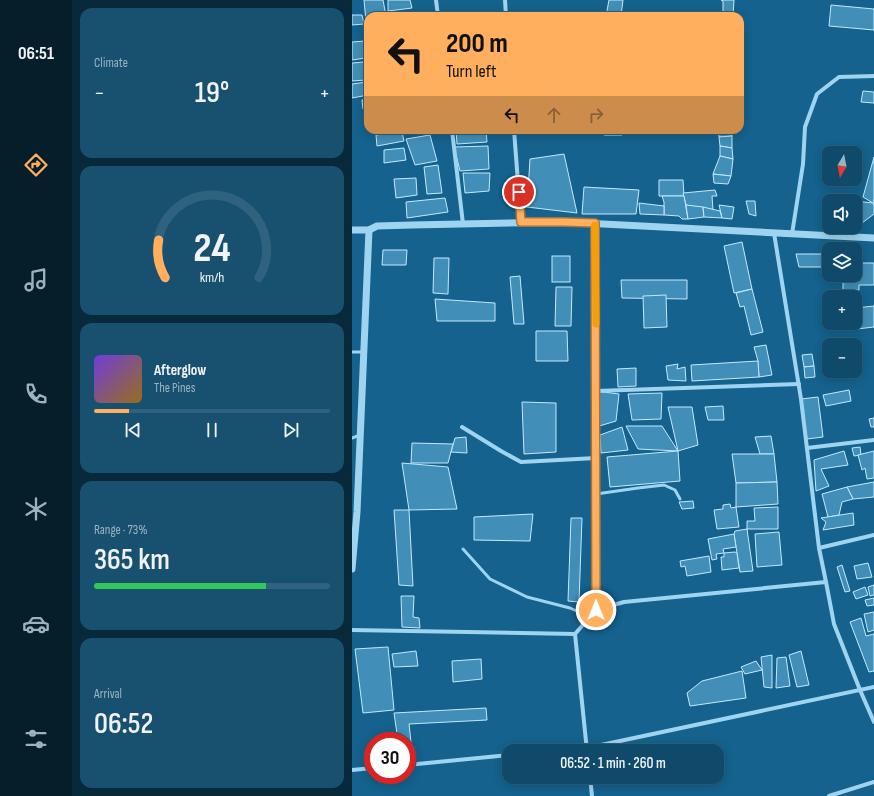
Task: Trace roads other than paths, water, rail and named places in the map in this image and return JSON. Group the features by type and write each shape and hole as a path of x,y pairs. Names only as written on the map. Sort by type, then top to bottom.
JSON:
{"street":[{"path":"436,0 438,12"},
{"path":"505,0 506,12"},
{"path":"792,234 803,164 805,127 817,94 839,77 874,76"},
{"path":"452,134 463,224"},
{"path":"514,134 521,222"},
{"path":"352,230 369,230 377,226 564,222 874,238"},
{"path":"595,223 596,610"},
{"path":"352,569 357,512 369,230"},
{"path":"774,233 799,384 819,548 834,624 874,722"},
{"path":"596,391 799,384"},
{"path":"462,427 521,462 596,458"},
{"path":"807,448 874,440"},
{"path":"819,548 874,535"},
{"path":"586,744 575,634 596,610 624,602 826,582"},
{"path":"352,630 575,634"},
{"path":"614,744 874,687"},
{"path":"416,764 502,756"},
{"path":"352,770 364,769"},
{"path":"829,796 874,782"},
{"path":"591,784 592,796"}],"lane":[{"path":"352,352 363,352"},
{"path":"352,438 360,435"},
{"path":"596,494 664,485 675,490 680,499"},
{"path":"463,550 490,579 527,597 570,608 590,616"}]}
